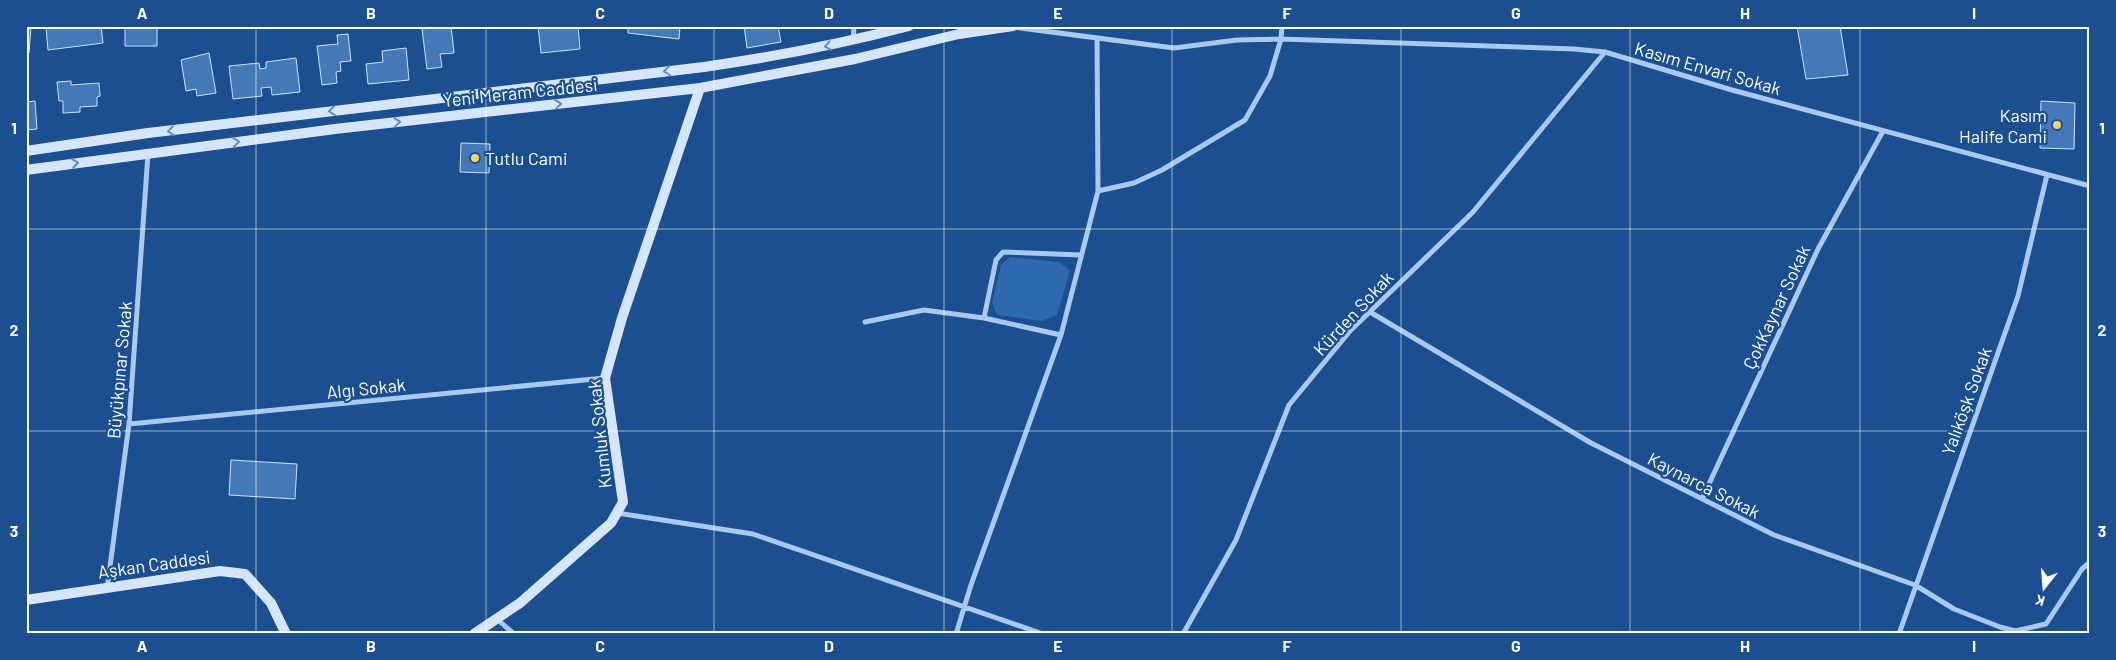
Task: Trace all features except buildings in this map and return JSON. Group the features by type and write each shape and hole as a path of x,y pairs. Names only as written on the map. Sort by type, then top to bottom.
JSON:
{"main road":[{"name":"Yeni Meram Caddesi","path":"26,150 158,132 704,67 853,41 909,26"},
{"name":"Yeni Meram Caddesi","path":"26,170 148,153 700,88 856,59 959,34 1012,26"},
{"name":"Kumluk Sokak","path":"474,634 520,603 611,523 623,502 606,378 622,318 700,88"},
{"name":"Aşkan Caddesi","path":"26,600 220,571 245,574 271,603 286,634"}],"street":[{"path":"853,41 854,26"},
{"name":"Kasım Envari Sokak","path":"1012,26 1174,48 1237,40 1282,39 1574,49 1605,52 1732,90 2090,186"},
{"path":"1098,192 1134,183 1162,170 1245,120 1270,76 1282,39 1282,26"},
{"path":"956,634 1061,335 1098,192 1097,38"},
{"name":"Kürden Sokak","path":"1184,634 1236,540 1289,405 1350,331 1473,212 1605,52"},
{"name":"ÇokKaynar Sokak","path":"1702,499 1818,249 1883,131"},
{"name":"Büyükpınar Sokak","path":"107,589 129,424 148,153"},
{"name":"Yalıköşk Sokak","path":"1899,634 2018,296 2047,175"},
{"path":"984,318 996,260 1003,252 1081,255"},
{"path":"864,322 924,310 984,318 1061,335"},
{"name":"Kaynarca Sokak","path":"1370,312 1591,443 1774,535 1915,585 1954,609 2015,631 2046,624 2082,569 2090,562"},
{"name":"Algı Sokak","path":"129,424 606,378"},
{"path":"617,513 753,534 1043,634"},
{"path":"497,618 514,634"}],"shaded area":[{"path":"1010,257 1059,262 1070,271 1057,315 1042,321 997,315 992,303 1001,265"}],"place":[{"name":"Kasım Halife Cami","path":"2057,125"},
{"name":"Tutlu Cami","path":"475,158"}]}
